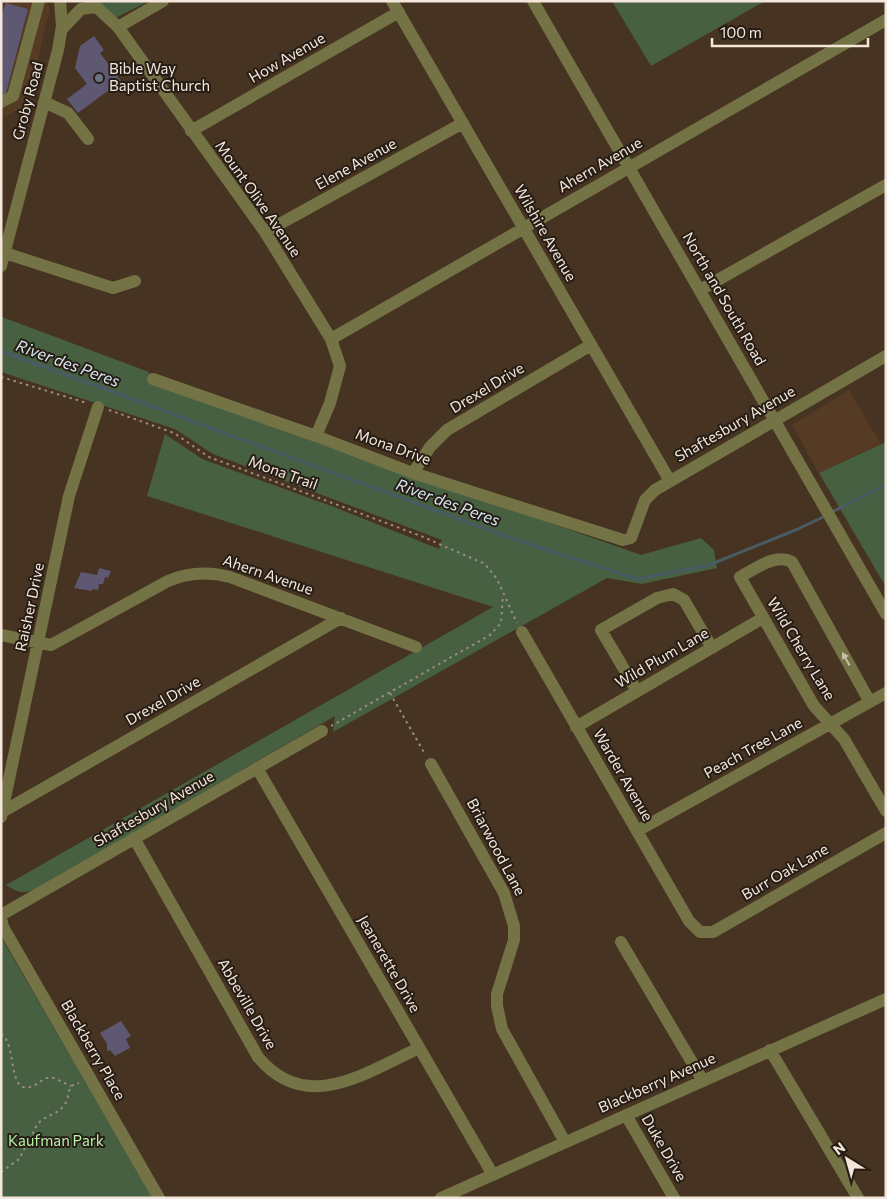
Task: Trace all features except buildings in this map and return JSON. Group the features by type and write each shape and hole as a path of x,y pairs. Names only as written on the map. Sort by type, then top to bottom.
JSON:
{"street":[{"path":"1,102 13,96 39,1"},
{"name":"Groby Road","path":"1,266 62,28 60,1"},
{"path":"118,27 163,1"},
{"name":"North and South Road","path":"534,1 886,614"},
{"path":"62,28 81,9 93,4"},
{"name":"Mount Olive Avenue","path":"93,4 118,27 264,232 330,339 340,366 330,402 316,436"},
{"name":"Wilshire Avenue","path":"395,7 670,481"},
{"name":"How Avenue","path":"191,131 395,7"},
{"name":"Ahern Avenue","path":"330,339 886,20"},
{"path":"44,102 68,113 88,139"},
{"name":"Elene Avenue","path":"264,232 463,123"},
{"path":"700,290 886,184"},
{"path":"5,253 113,288 135,281"},
{"name":"Drexel Drive","path":"413,473 430,447 447,430 591,345"},
{"name":"Shaftesbury Avenue","path":"623,540 631,538 645,500 670,481 886,356"},
{"name":"Mona Drive","path":"153,379 316,436 413,473 623,540"},
{"name":"Raisher Drive","path":"2,814 69,496 98,407"},
{"name":"Wild Cherry Lane","path":"870,702 792,562 786,559 771,561 740,577 814,706 844,739 886,811"},
{"name":"Ahern Avenue","path":"1,635 51,645 168,581 182,575 200,572 230,577 416,646"},
{"path":"637,692 601,630 657,598 673,594 684,600 712,648"},
{"name":"Drexel Drive","path":"2,814 341,618"},
{"name":"Wild Plum Lane","path":"576,727 764,618"},
{"name":"Warder Avenue","path":"522,632 689,921 700,932"},
{"name":"Peach Tree Lane","path":"637,831 886,693"},
{"name":"Shaftesbury Avenue","path":"1,916 322,731"},
{"name":"Briarwood Lane","path":"431,764 504,893 510,909 514,940 497,994 498,1018 502,1029 565,1142"},
{"name":"Jeanerette Drive","path":"257,768 493,1175"},
{"name":"Burr Oak Lane","path":"700,932 713,932 886,833"},
{"name":"Abbeville Drive","path":"134,838 258,1057 272,1071 298,1085 322,1088 357,1077 419,1048"},
{"name":"Blackberry Place","path":"1,916 3,927 159,1198"},
{"path":"620,942 703,1080"},
{"name":"Blackberry Avenue","path":"441,1198 886,999"},
{"path":"770,1050 858,1198"},
{"name":"Duke Drive","path":"626,1115 674,1198"}],"path":[{"name":"Mona Trail","path":"1,377 174,433 209,457 467,555 485,564 497,579 522,632"},
{"path":"322,731 495,632 501,624 503,594"},
{"path":"390,693 431,764"},
{"path":"1,1034 5,1036 10,1047 14,1076 17,1083 25,1087 36,1085 44,1078 54,1078 71,1086"},
{"path":"1,1172 19,1159 39,1121 64,1105 71,1086 90,1078"},
{"path":"33,1133 49,1146"}],"shaded area":[{"path":"1,1 47,1 50,9 27,105 1,119"},
{"path":"849,390 881,444 819,473 792,425"}],"green space":[{"path":"97,1 149,1 117,17 111,16"},
{"path":"612,1 765,1 651,66"},
{"path":"2,317 149,372 148,381 641,555 701,538 714,550 717,568 642,584 607,578 333,732 335,716 34,890 26,892 17,891 6,885 493,607 147,496 165,434 202,459 334,507 439,549 442,540 213,454 175,429 1,372"},
{"path":"886,442 886,587 819,473"},
{"name":"Kaufman Park","path":"1,937 153,1198 1,1198"}],"waterway":[{"name":"River des Peres","path":"1,351 516,540 638,579 709,565 825,516"},
{"name":"River des Peres","path":"830,513 886,485"}],"place":[{"name":"Bible Way Baptist Church","path":"99,78"}]}
